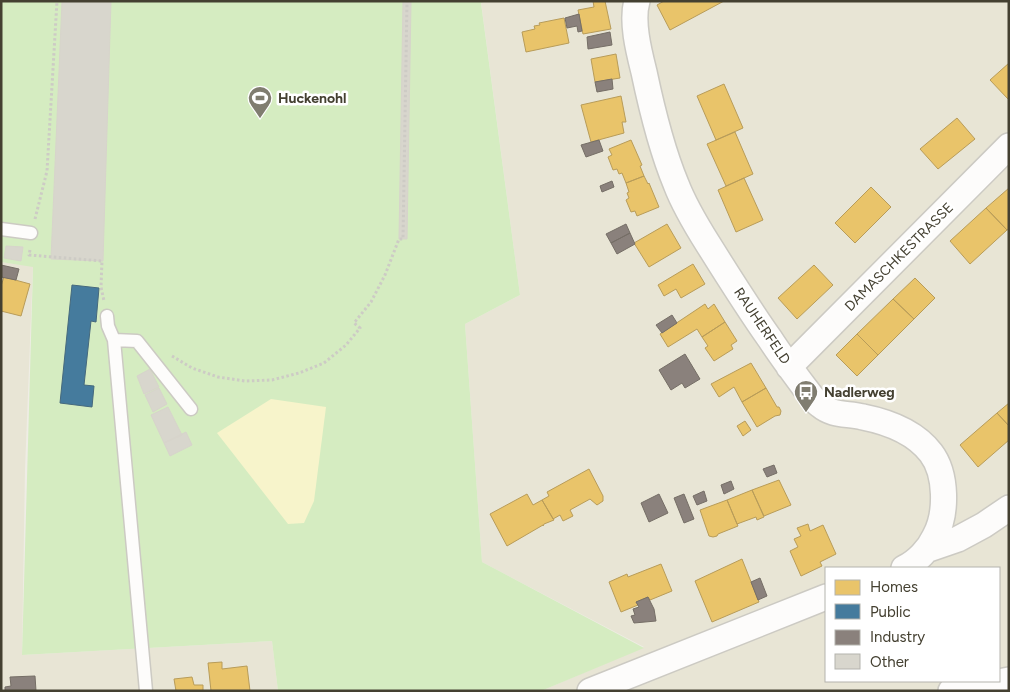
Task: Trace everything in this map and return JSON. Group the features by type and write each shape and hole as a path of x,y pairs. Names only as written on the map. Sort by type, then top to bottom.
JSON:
{"street":[{"name":"RAUHERFELD","path":"637,1 635,8 640,54 655,122 676,185 690,214 747,306 789,367 818,404 829,411 885,422 902,430 918,439 932,454 940,470 943,486 943,508 936,536 926,550 907,567"},
{"name":"DAMASCHKESTRASSE","path":"789,367 1009,146"},
{"path":"926,550 958,539 984,525 1009,508"},
{"path":"590,691 825,597"},
{"path":"951,691 998,682"}],"lane":[{"path":"1,229 31,233"},
{"path":"107,316 108,326 114,340 146,691"},
{"path":"114,340 137,341 191,408"}],"path":[{"path":"31,233 47,171 57,1"},
{"path":"167,353 192,368 218,377 245,381 272,380 324,364 346,345 360,328 354,323 371,302 385,275 399,239 403,239 407,1"},
{"path":"30,255 102,261 101,287 107,316"}],"shaded area":[{"path":"1009,1 1009,691 541,691 644,647 482,562 465,324 520,295 481,2"},
{"path":"1,262 33,266 25,469 22,655 272,641 278,691 1,691"}],"green space":[{"path":"1,1 486,1 481,3 520,295 465,324 482,562 644,648 541,691 278,691 272,641 22,655 33,267 1,262"}],"sand":[{"path":"271,399 326,407 314,501 304,523 288,524 217,433"}],"building: Homes":[{"path":"593,1 605,1 611,29 583,34 578,10 594,7"},
{"path":"664,1 724,1 670,30 657,5"},
{"path":"564,18 569,43 526,52 522,32 535,29 534,26 540,25 539,23"},
{"path":"616,54 620,78 595,82 591,59"},
{"path":"1009,63 1009,98 1008,99 990,80"},
{"path":"724,84 743,128 716,140 697,96"},
{"path":"621,96 626,122 622,122 624,133 591,142 581,105"},
{"path":"957,118 975,139 938,169 920,149"},
{"path":"735,132 753,174 726,186 707,144"},
{"path":"631,140 642,165 640,166 644,176 626,183 622,173 619,174 617,169 613,170 608,157 612,155 609,149"},
{"path":"644,176 659,207 637,216 635,211 631,212 626,200 629,198 627,193 629,192 626,183"},
{"path":"744,178 763,220 736,232 718,190"},
{"path":"871,187 891,207 855,243 835,223"},
{"path":"1009,188 1009,229 1007,230 986,208"},
{"path":"986,208 1007,230 970,264 950,241"},
{"path":"667,224 681,248 649,267 634,243"},
{"path":"693,264 705,284 681,298 676,289 664,296 658,285"},
{"path":"814,265 833,285 797,319 778,298"},
{"path":"4,277 30,284 21,316 1,311 1,286"},
{"path":"915,278 935,298 914,319 893,299"},
{"path":"893,299 914,319 878,355 857,334"},
{"path":"705,304 708,309 714,304 725,322 702,337 697,329 668,347 660,334"},
{"path":"725,322 737,341 731,345 733,349 714,361 705,348 708,346 702,337"},
{"path":"857,334 878,355 857,376 836,355"},
{"path":"751,363 766,388 742,402 734,387 719,397 711,384"},
{"path":"766,388 781,411 780,415 757,427 742,402"},
{"path":"1009,403 1009,426 997,413"},
{"path":"997,413 1009,426 1009,440 978,467 960,445"},
{"path":"745,421 751,430 743,436 737,426"},
{"path":"589,469 603,496 603,501 597,505 590,499 570,510 573,516 563,521 560,515 553,519 542,500 549,496 547,492"},
{"path":"779,480 791,505 764,516 752,490"},
{"path":"752,490 764,517 757,520 756,517 737,524 727,500"},
{"path":"527,494 533,505 542,500 554,520 507,546 490,514"},
{"path":"727,500 738,526 717,536 709,536 700,510"},
{"path":"808,524 810,531 823,525 836,554 820,562 822,566 801,576 790,551 798,547 794,539 801,536 797,528"},
{"path":"742,559 759,602 712,622 695,581"},
{"path":"661,564 672,591 650,600 648,597 636,602 638,605 621,612 609,582 627,574 628,577"},
{"path":"222,662 222,669 247,666 250,691 211,691 208,663"},
{"path":"192,677 194,685 203,685 203,691 176,691 174,679"}],"building: Public":[{"path":"72,285 99,288 96,322 91,321 84,385 94,386 92,407 60,403"}],"building: Industry":[{"path":"579,14 582,31 578,32 577,26 567,28 565,18"},
{"path":"610,32 612,45 588,49 587,37"},
{"path":"612,79 613,89 597,92 595,82"},
{"path":"599,140 603,151 586,157 581,145"},
{"path":"612,181 614,187 602,192 600,186"},
{"path":"626,224 630,233 611,243 606,234"},
{"path":"630,233 635,244 617,254 611,243"},
{"path":"1,265 19,269 16,280 1,277"},
{"path":"672,315 677,323 662,333 656,325"},
{"path":"685,354 700,379 685,388 682,383 671,390 659,370"},
{"path":"774,465 777,473 767,477 763,469"},
{"path":"731,481 734,489 724,494 721,485"},
{"path":"704,491 707,501 697,505 693,496"},
{"path":"659,494 668,513 649,522 641,503"},
{"path":"684,494 694,519 684,523 674,498"},
{"path":"760,578 767,596 758,600 751,582"},
{"path":"648,597 654,609 656,621 634,623 631,616 635,615 633,609 639,607 636,602"},
{"path":"35,676 36,691 5,691 5,687 11,686 10,677"}],"building: Other":[{"path":"62,1 111,1 103,261 51,259"},
{"path":"403,1 411,1 407,239 399,239"},
{"path":"6,246 23,247 21,261 4,258"},
{"path":"150,369 159,387 144,394 137,376"},
{"path":"159,388 167,404 153,412 145,395"},
{"path":"168,407 182,435 164,443 151,415"},
{"path":"186,432 192,445 170,456 164,443"}],"place":[{"name":"Huckenohl","path":"260,119"},
{"name":"Nadlerweg","path":"806,413"}]}
